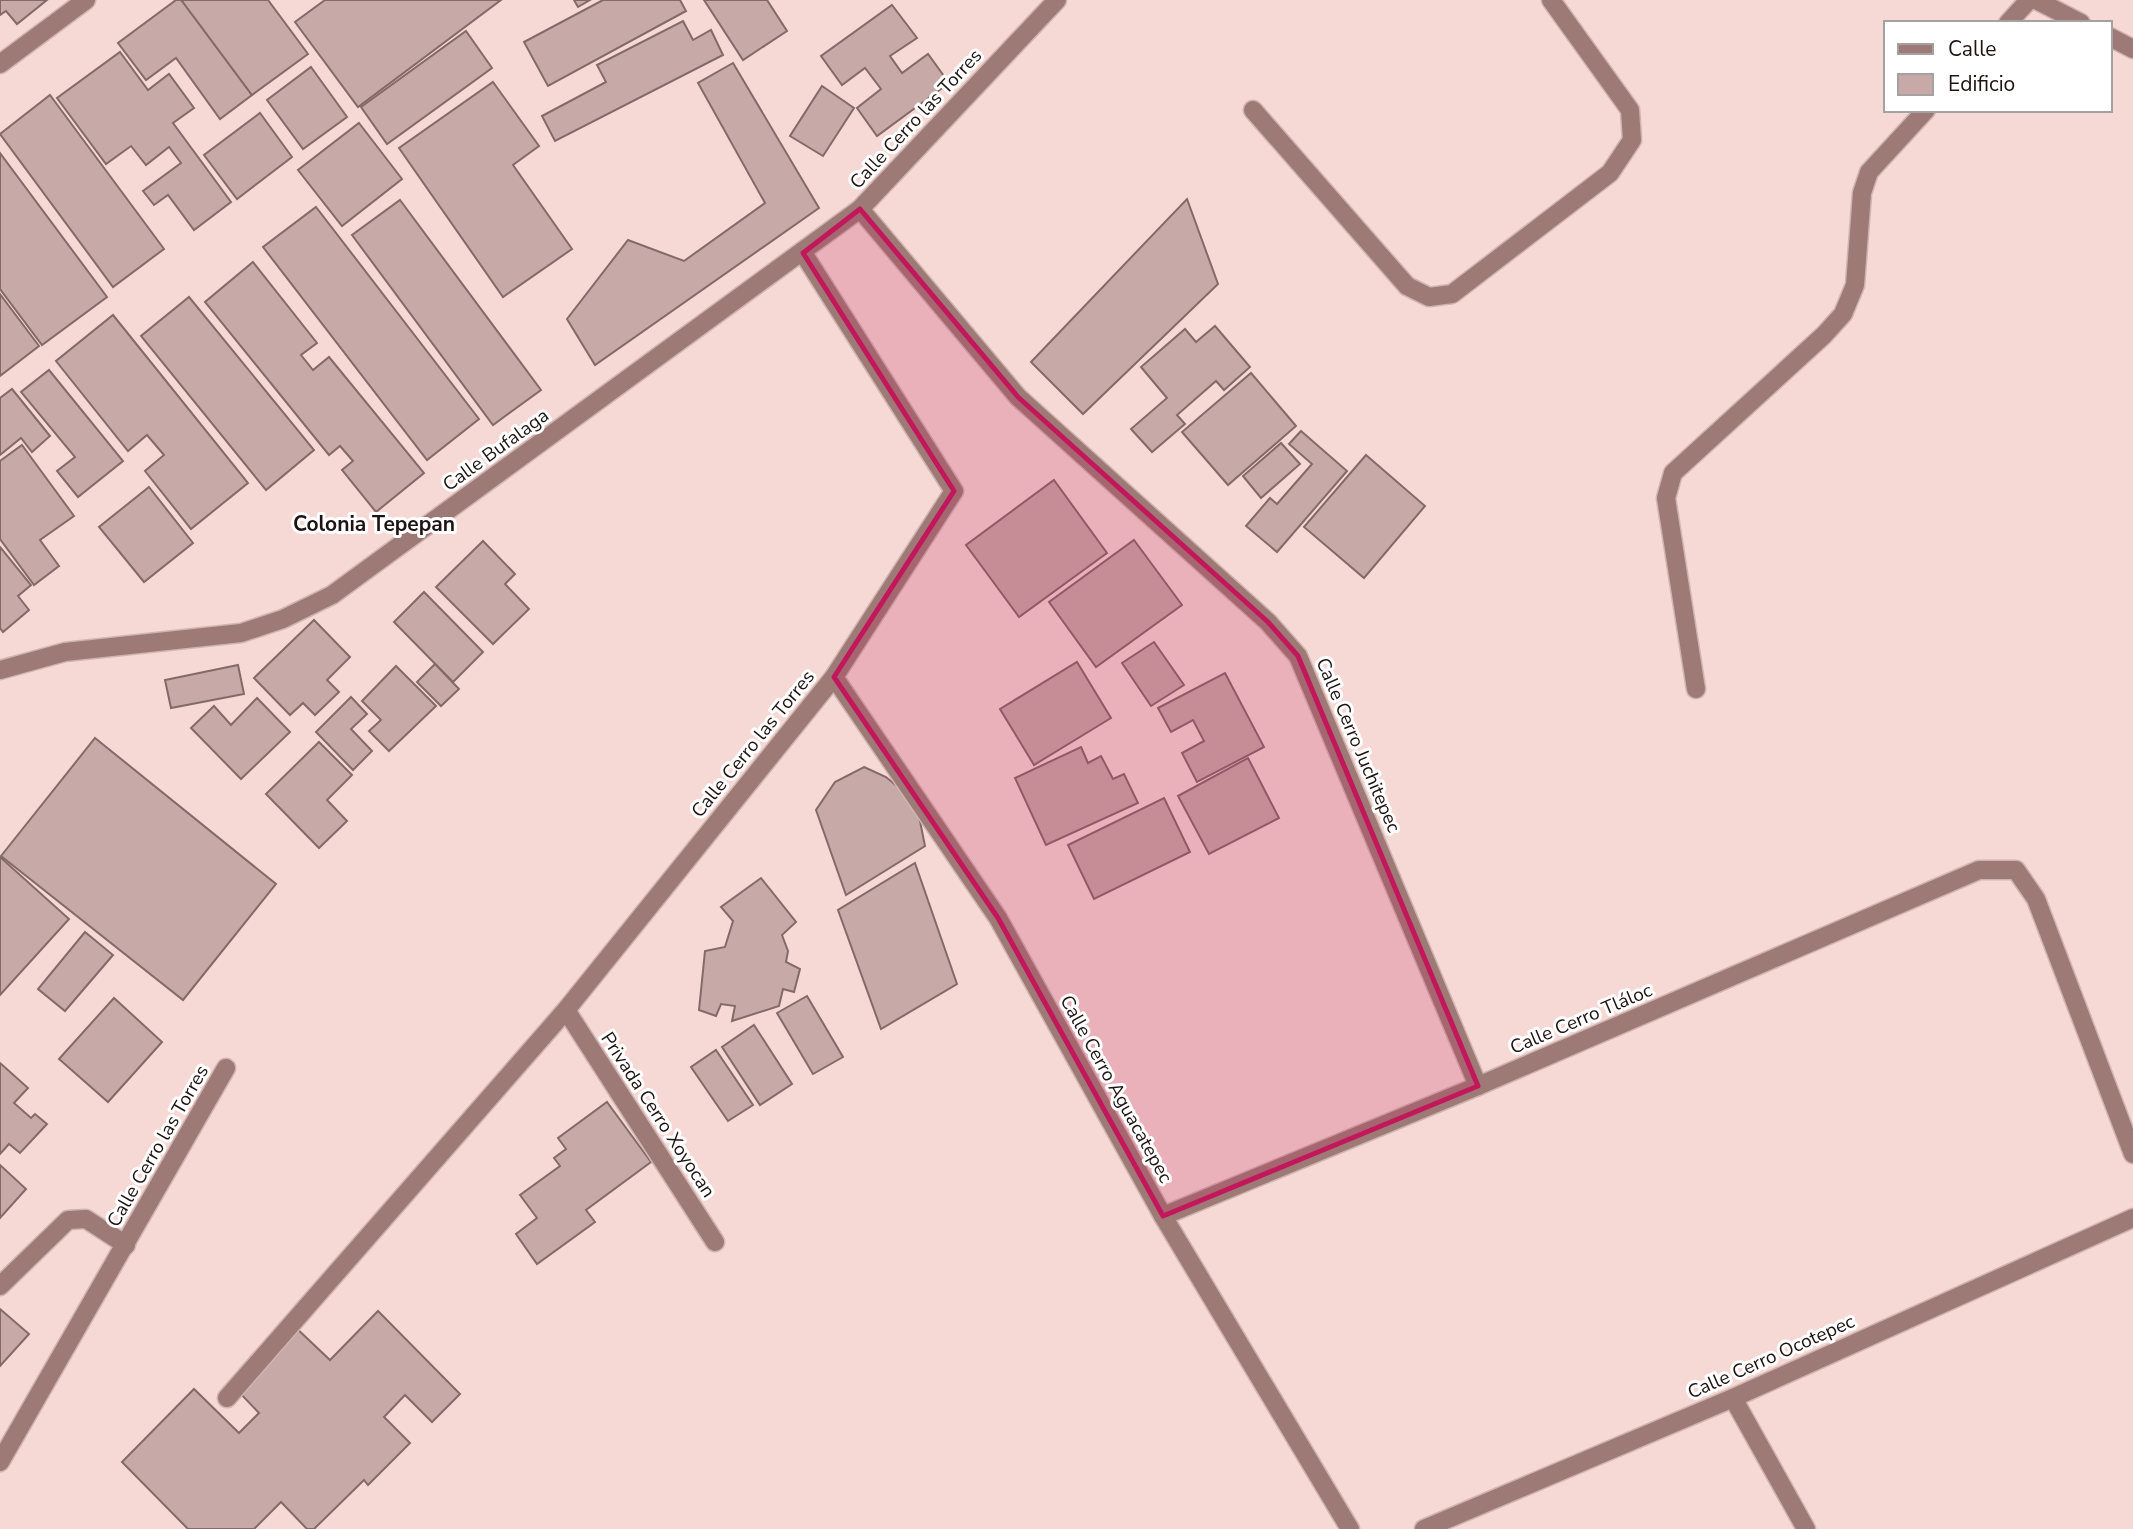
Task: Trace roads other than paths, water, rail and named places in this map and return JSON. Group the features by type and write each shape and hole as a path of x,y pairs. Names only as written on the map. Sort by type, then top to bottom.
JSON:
{"street":[{"path":"0,64 86,0"},
{"name":"Calle Cerro las Torres","path":"1018,397 860,209 1057,0"},
{"path":"1253,110 1407,286 1429,297 1452,294 1611,173 1632,140 1630,110 1551,0"},
{"path":"2010,21 2029,0"},
{"path":"2036,0 2077,21"},
{"path":"2112,38 2133,49"},
{"path":"1696,689 1666,498 1673,473 1824,335 1843,314 1855,285 1862,193 1869,172 1924,112"},
{"name":"Calle Bufalaga","path":"0,670 65,652 241,633 283,619 332,596 860,209"},
{"name":"Calle Cerro las Torres","path":"227,1398 566,1010 834,677 954,491 803,253"},
{"name":"Calle Cerro Juchitepec","path":"1018,397 1268,622 1298,656 1478,1086"},
{"name":"Calle Cerro Aguacatepec","path":"834,677 998,918 1163,1216 1350,1529"},
{"name":"Calle Cerro Tláloc","path":"1163,1216 1478,1086 1979,870 2016,870 2036,899 2133,1154"},
{"name":"Privada Cerro Xoyocan","path":"566,1010 715,1242"},
{"name":"Calle Cerro las Torres","path":"0,1462 226,1068"},
{"name":"Calle Cerro Ocotepec","path":"1424,1529 1732,1398 2133,1217"},
{"name":"Calle Cerro las Torres","path":"0,1286 68,1220 86,1219 126,1245"},
{"path":"1732,1398 1806,1529"}],"district":[{"name":"Colonia Tepepan","path":"374,524"}]}
